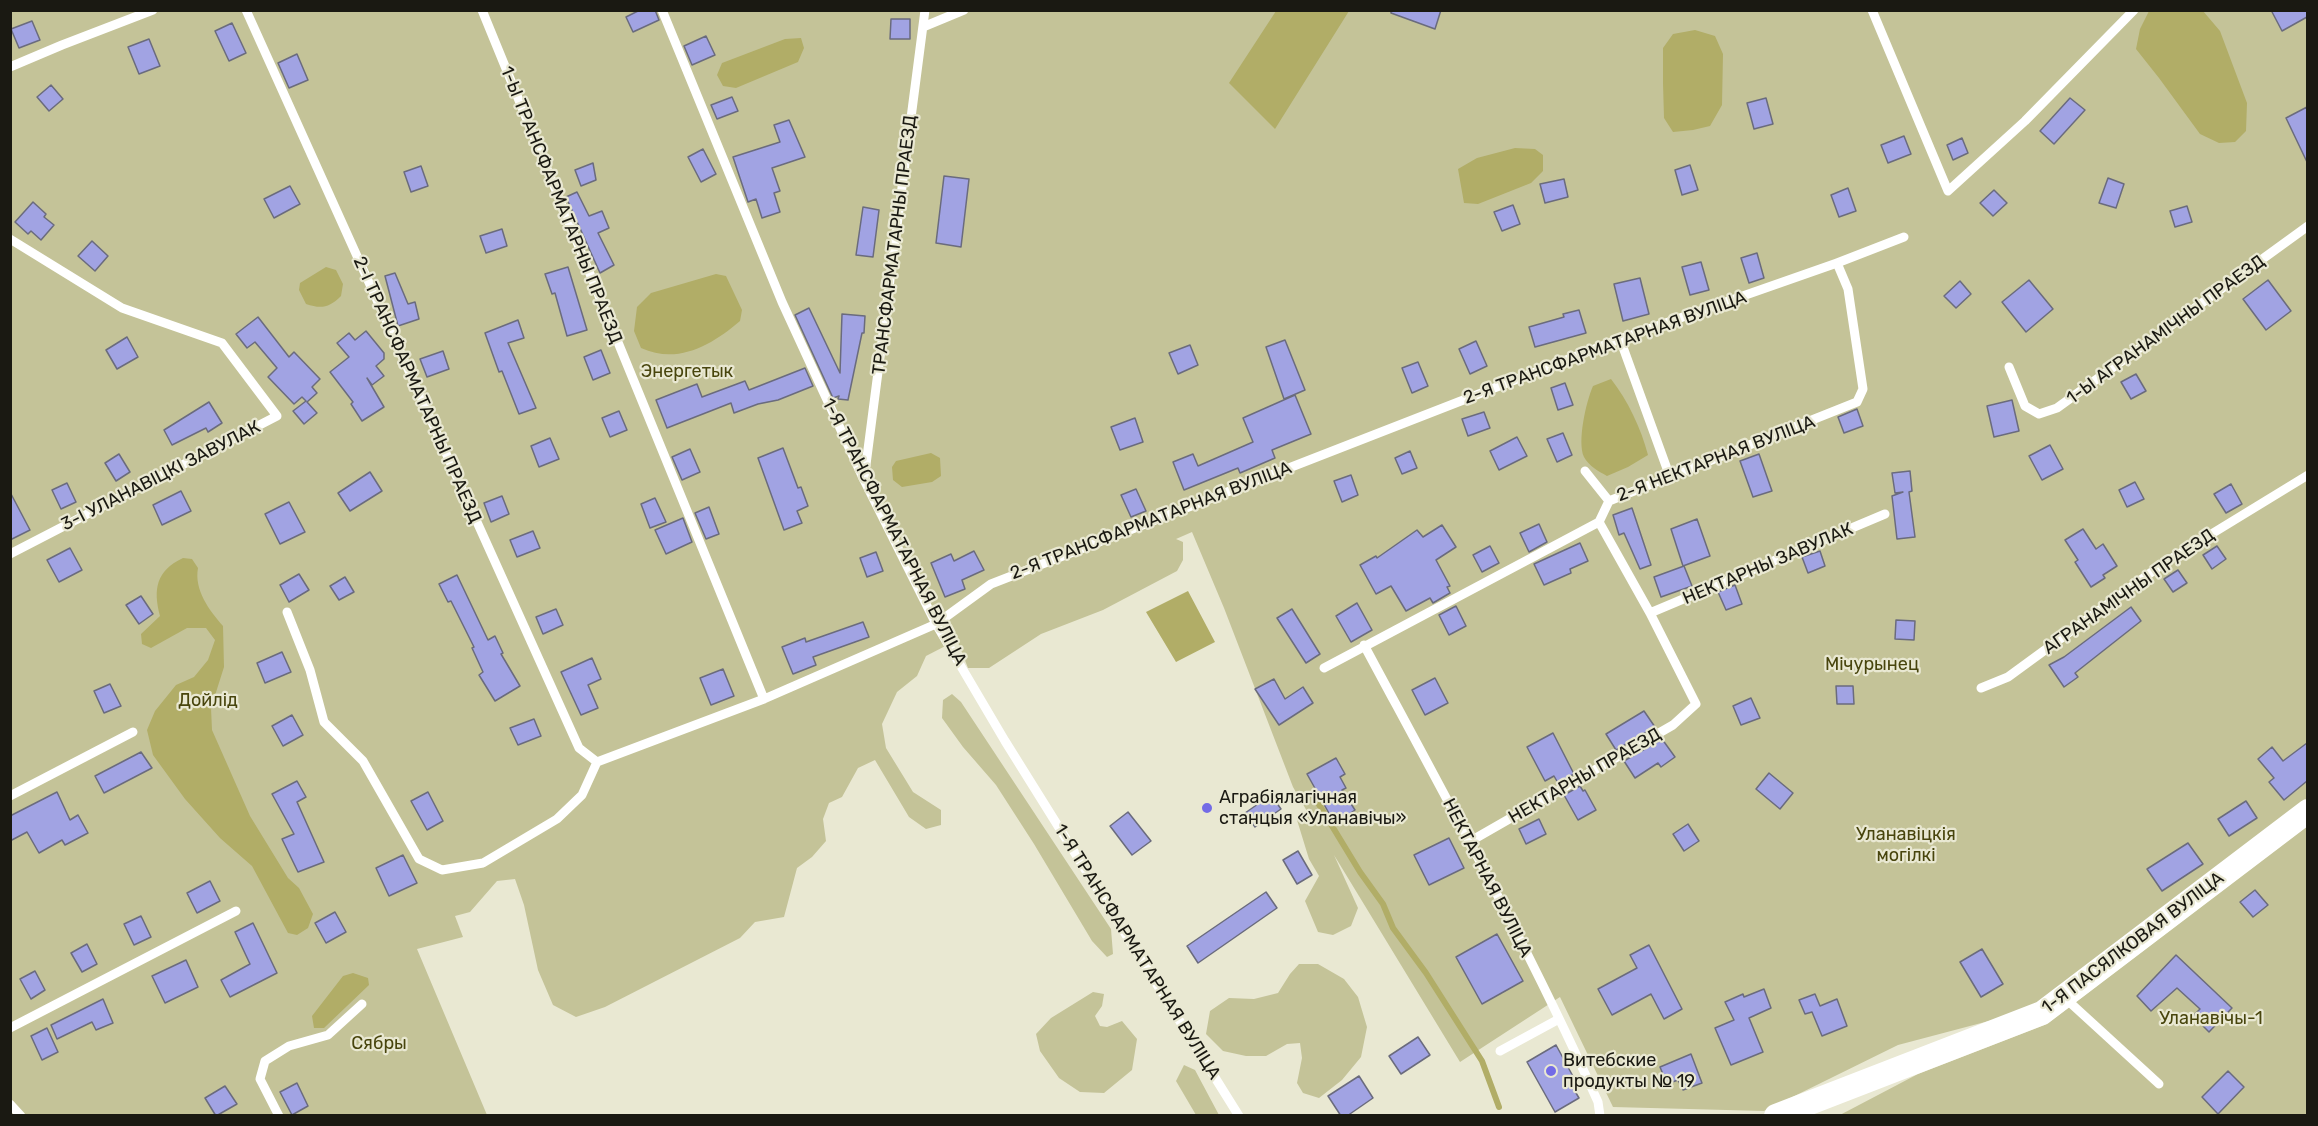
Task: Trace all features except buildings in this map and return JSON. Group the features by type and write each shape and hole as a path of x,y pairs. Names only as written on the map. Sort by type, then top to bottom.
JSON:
{"street":[{"name":"1-Я ПАСЯЛКОВАЯ ВУЛІЦА","path":"1776,1116 2042,1013 2307,811"}],"lane":[{"path":"10,68 153,10"},
{"name":"2-І ТРАНСФАРМАТАРНЫ ПРАЕЗД","path":"246,10 579,748 597,762"},
{"name":"1-Ы ТРАНСФАРМАТАРНЫ ПРАЕЗД","path":"482,10 764,699"},
{"name":"1-Я ТРАНСФАРМАТАРНАЯ ВУЛІЦА","path":"662,10 782,302 864,480 936,624 1005,741 1239,1116"},
{"name":"ТРАНСФАРМАТАРНЫ ПРАЕЗД","path":"864,480 925,10"},
{"path":"923,27 964,10"},
{"path":"1872,10 1948,192 2025,121 2134,10"},
{"name":"1-Ы АГРАНАМІЧНЫ ПРАЕЗД","path":"2009,367 2025,406 2039,414 2057,408 2307,226"},
{"name":"2-Я ТРАНСФАРМАТАРНАЯ ВУЛІЦА","path":"597,762 764,699 936,624 991,584 1620,339 1837,263 1904,237"},
{"name":"3-І УЛАНАВІЦКІ ЗАВУЛАК","path":"10,238 122,308 222,343 277,416 10,554"},
{"name":"2-Я НЕКТАРНАЯ ВУЛІЦА","path":"1599,522 1609,501 1857,402 1863,389 1848,289 1837,263"},
{"path":"1620,339 1670,477"},
{"path":"1585,471 1609,501"},
{"name":"АГРАНАМІЧНЫ ПРАЕЗД","path":"1981,688 2008,677 2164,563 2307,475"},
{"name":"НЕКТАРНЫ ЗАВУЛАК","path":"1650,614 1885,514"},
{"path":"1324,668 1599,522 1650,614"},
{"path":"287,612 310,670 324,722 363,761 418,859 442,870 483,863 557,819 582,795 597,762"},
{"name":"НЕКТАРНЫ ПРАЕЗД","path":"1469,842 1673,725 1696,704 1650,614"},
{"name":"НЕКТАРНАЯ ВУЛІЦА","path":"1364,645 1469,842 1559,1019 1598,1102 1600,1116"},
{"path":"10,796 133,732"},
{"path":"10,1028 236,911"},
{"path":"2063,997 2159,1084"},
{"path":"279,1116 260,1079 265,1061 288,1046 328,1035 362,1004"},
{"path":"1500,1051 1559,1019"},
{"path":"10,1104 21,1116"}],"green space":[{"path":"10,11 2307,11 2307,809 2038,1008 1898,1045 1764,1111 1613,1107 1560,997 1460,1062 1334,855 1358,908 1351,926 1333,935 1318,932 1305,901 1319,876 1309,859 1297,820 1304,812 1308,813 1293,787 1192,532 1176,539 1183,542 1183,560 1177,571 1103,610 1041,634 989,668 968,668 957,640 926,656 917,676 897,692 882,724 886,748 913,792 941,810 941,825 926,829 909,817 875,760 858,768 842,797 829,803 823,819 826,841 812,857 797,868 784,917 755,922 740,938 605,1007 576,1017 553,1005 538,970 524,905 515,879 497,881 470,912 455,916 463,937 417,949 487,1115 11,1115"},
{"path":"952,694 961,702 1111,929 1113,954 1107,957 1092,941 996,785 963,747 942,718 943,700"},
{"name":"Уланавічы-1","path":"2307,826 2307,1115 1838,1116 1918,1074 2047,1024"},
{"path":"1299,964 1318,964 1344,979 1358,997 1367,1027 1361,1057 1342,1080 1319,1098 1303,1093 1297,1083 1302,1058 1300,1043 1287,1044 1266,1056 1246,1056 1223,1051 1206,1034 1210,1011 1229,998 1254,999 1278,993"},
{"path":"1093,992 1104,994 1102,1006 1095,1016 1100,1026 1107,1027 1122,1021 1137,1039 1132,1070 1104,1093 1080,1092 1059,1078 1040,1051 1036,1034 1051,1018"},
{"path":"1184,1065 1195,1070 1219,1115 1196,1115 1176,1081"}],"shaded area":[{"path":"1276,11 1349,11 1275,129 1229,83"},
{"path":"2149,11 2203,11 2220,31 2247,103 2246,131 2235,142 2219,143 2200,134 2136,49 2140,29"},
{"path":"1695,30 1715,36 1723,54 1722,105 1710,126 1673,132 1664,118 1663,48 1673,34"},
{"path":"801,38 804,48 798,62 736,88 723,86 717,75 722,63 785,39"},
{"path":"1515,148 1535,149 1543,155 1543,171 1531,183 1478,204 1464,203 1458,169 1477,158"},
{"path":"326,267 336,270 343,284 341,296 325,306 316,307 306,304 299,290 300,283"},
{"path":"716,274 726,276 742,310 740,321 718,338 694,350 668,354 655,353 641,348 634,331 637,307 651,293"},
{"path":"1611,379 1633,415 1648,455 1607,476 1586,460 1581,442 1585,412 1593,386"},
{"path":"931,453 940,458 941,476 932,482 902,487 893,480 892,467 896,461"},
{"path":"183,558 192,559 198,568 200,592 223,626 224,667 211,708 212,730 250,816 288,878 299,888 313,914 308,928 297,935 288,933 252,866 220,838 185,799 153,755 147,730 155,711 176,685 194,677 208,660 215,640 206,628 187,628 151,648 142,644 141,634 160,616 157,589 162,575"},
{"path":"1188,591 1215,642 1176,662 1146,612"},
{"path":"353,973 368,978 369,985 324,1028 314,1028 312,1016 343,976"}],"waterway":[{"path":"1315,798 1360,872 1383,904 1393,928 1426,973 1482,1061 1499,1107"}],"place":[{"name":"Аграбіялагічная станцыя «Уланавічы»","path":"1207,808"},
{"name":"Витебские продукты № 19","path":"1551,1071"}],"park label":[{"name":"Энергетык","path":"687,372"},
{"name":"Мічурынец","path":"1872,665"},
{"name":"Дойлід","path":"208,701"},
{"name":"Уланавіцкія могілкі","path":"1906,845"},
{"name":"Сябры","path":"379,1044"}]}
